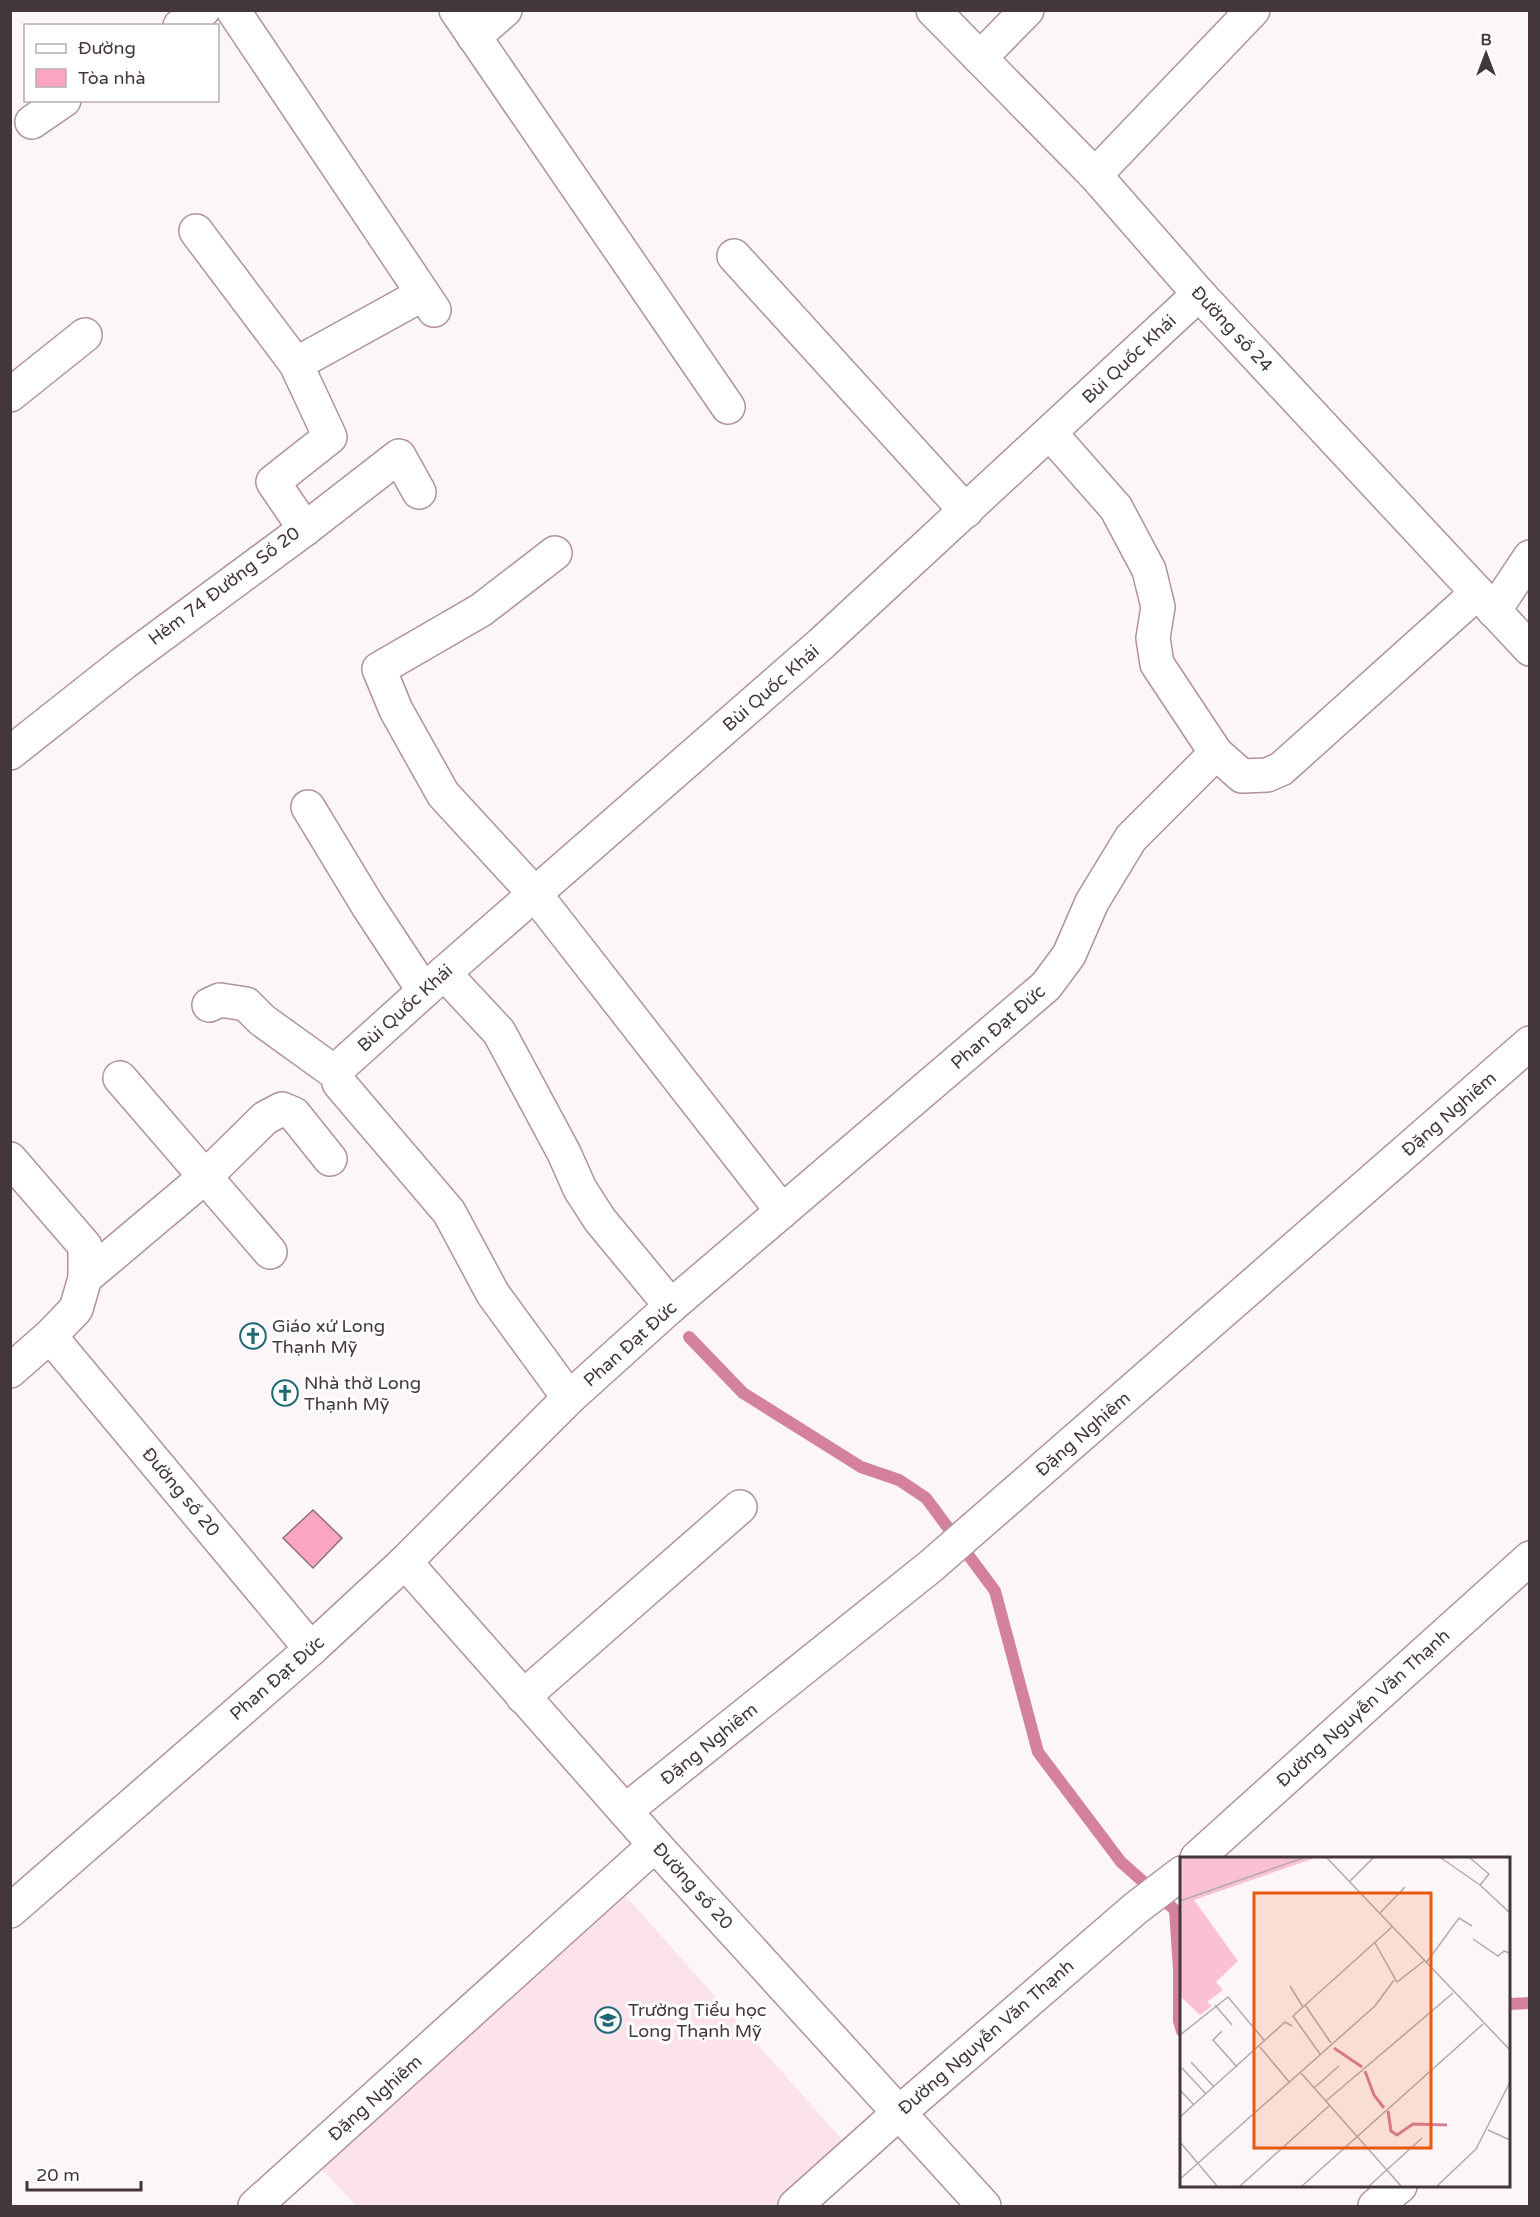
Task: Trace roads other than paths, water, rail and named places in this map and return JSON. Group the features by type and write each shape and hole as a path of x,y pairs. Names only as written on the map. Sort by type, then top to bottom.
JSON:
{"street":[{"path":"183,24 203,10"},
{"path":"196,231 296,364 428,302 233,10"},
{"path":"505,10 465,24 728,407"},
{"name":"Đường số 24","path":"933,10 1095,176 1199,294 1530,649"},
{"path":"980,57 1027,10"},
{"path":"1095,176 1253,10"},
{"path":"32,122 61,102"},
{"path":"734,256 966,511"},
{"name":"Bùi Quốc Khái","path":"337,1074 342,1065 434,982 822,643 1199,294"},
{"path":"10,394 85,335"},
{"name":"Hẻm 74 Đường Số 20","path":"10,753 125,662 305,529 273,482 330,437 296,364"},
{"path":"1050,434 1116,508 1149,570 1158,607 1153,638 1157,664 1216,753 1242,776 1267,774 1281,770 1486,602 1530,557"},
{"path":"305,529 399,456 419,492"},
{"path":"555,553 481,610 379,669 396,710 442,794 535,894 782,1211"},
{"name":"Phan Đạt Đức","path":"10,1911 311,1649 405,1563 569,1398 673,1304 1046,986 1069,955 1092,902 1131,838 1216,753"},
{"path":"308,807 368,906 434,982 499,1032 564,1153 580,1189 600,1220 673,1304"},
{"path":"209,1005 220,1000 246,1004 262,1020 337,1074 339,1083 449,1212 493,1294 569,1398"},
{"name":"Đặng Nghiêm","path":"625,1811 931,1566 1530,1043"},
{"path":"120,1078 270,1252"},
{"path":"85,1278 206,1176 265,1118 282,1109 294,1114 330,1159"},
{"path":"10,1160 85,1245 85,1278 76,1309 50,1336 10,1371"},
{"name":"Đường số 20","path":"50,1336 311,1649"},
{"path":"523,1697 740,1507"},
{"name":"Đường Nguyễn Văn Thạnh","path":"1199,1857 1530,1558"},
{"name":"Đường số 20","path":"405,1563 655,1845 984,2206"},
{"name":"Đặng Nghiêm","path":"255,2206 655,1845"},
{"name":"Đường Nguyễn Văn Thạnh","path":"795,2206 1136,1908 1180,1874"},
{"path":"1375,2206 1399,2187"}],"waterway":[{"path":"689,1337 743,1393 861,1467 899,1480 926,1498 995,1591 1038,1752 1121,1862 1175,1910 1180,2024"},
{"path":"1510,2004 1530,2003"}],"place":[{"name":"Giáo xứ Long Thạnh Mỹ","path":"253,1336"},
{"name":"Nhà thờ Long Thạnh Mỹ","path":"285,1393"},
{"name":"Trường Tiểu học Long Thạnh Mỹ","path":"608,2020"}]}
